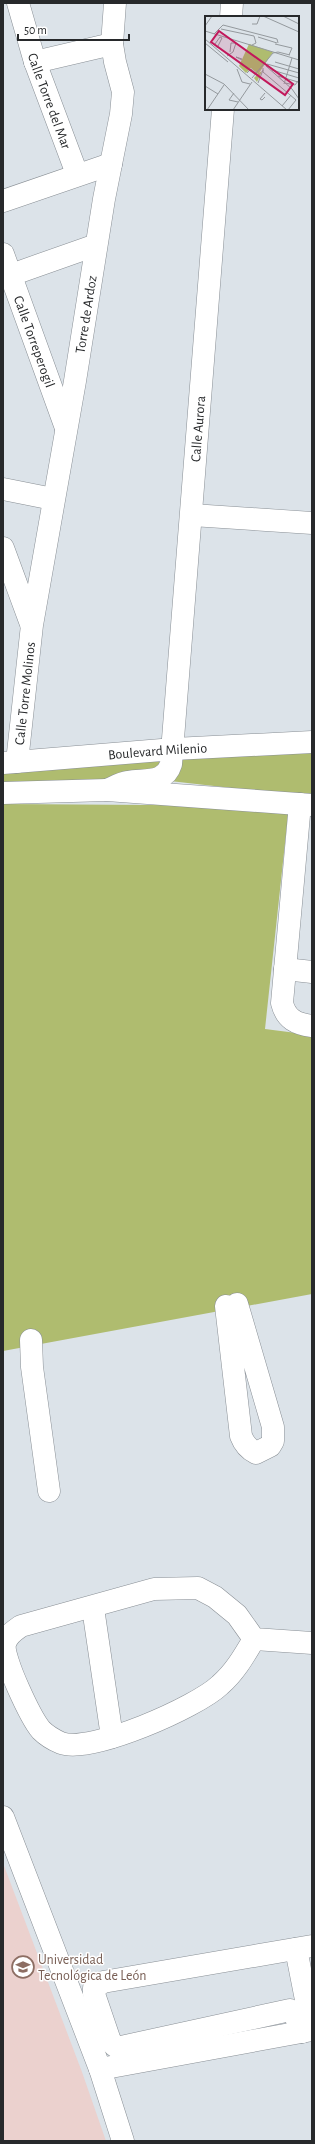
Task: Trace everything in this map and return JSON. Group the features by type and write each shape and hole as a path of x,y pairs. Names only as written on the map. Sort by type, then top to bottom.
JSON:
{"street":[{"name":"Calle Torre del Mar","path":"18,3 35,62 76,174"},
{"name":"Torre de Ardoz","path":"32,625 96,245 123,100 112,44 115,22 115,3"},
{"path":"231,16 232,3"},
{"path":"35,62 112,44"},
{"name":"Calle Aurora","path":"107,790 128,782 160,778 170,769 174,749 223,110"},
{"path":"3,201 76,174 111,164"},
{"path":"11,275 96,245"},
{"name":"Calle Torreperogil","path":"3,254 66,429"},
{"path":"3,489 53,499"},
{"path":"192,515 312,523"},
{"path":"3,548 32,625"},
{"name":"Calle Torre Molinos","path":"10,763 32,625"},
{"name":"Boulevard Milenio","path":"10,763 174,749 312,742"},
{"path":"3,793 107,790 306,804 285,968 282,1003 284,1010 293,1021 312,1026"},
{"path":"285,968 312,972"},
{"path":"231,1305 238,1339"},
{"path":"31,1340 32,1367 49,1491"},
{"path":"198,1588 215,1597 237,1615 254,1639 237,1667 220,1686 201,1699 172,1715 112,1737 70,1746 49,1737 40,1728 28,1707 8,1664 4,1645 10,1634 21,1626 92,1608 154,1589 198,1588"},
{"path":"92,1608 112,1737"},
{"path":"254,1639 312,1643"},
{"path":"3,1817 100,2069 123,2141"},
{"path":"304,1947 307,2031 294,2013 290,2010 121,2047 116,2046 110,2041 94,1994 94,1988 103,1982 304,1947"},
{"path":"100,2069 307,2031"}],"shaded area":[{"name":"Universidad Tecnológica de León","path":"3,1863 82,2072 106,2141 3,2141"}],"green space":[{"path":"312,746 312,797 170,781 180,756"},
{"path":"159,761 160,768 150,777 3,785 3,771"},
{"path":"3,804 289,806 265,1029 312,1035 312,1294 3,1351"}],"place":[{"name":"Universidad Tecnológica de León","path":"23,1967"}]}
